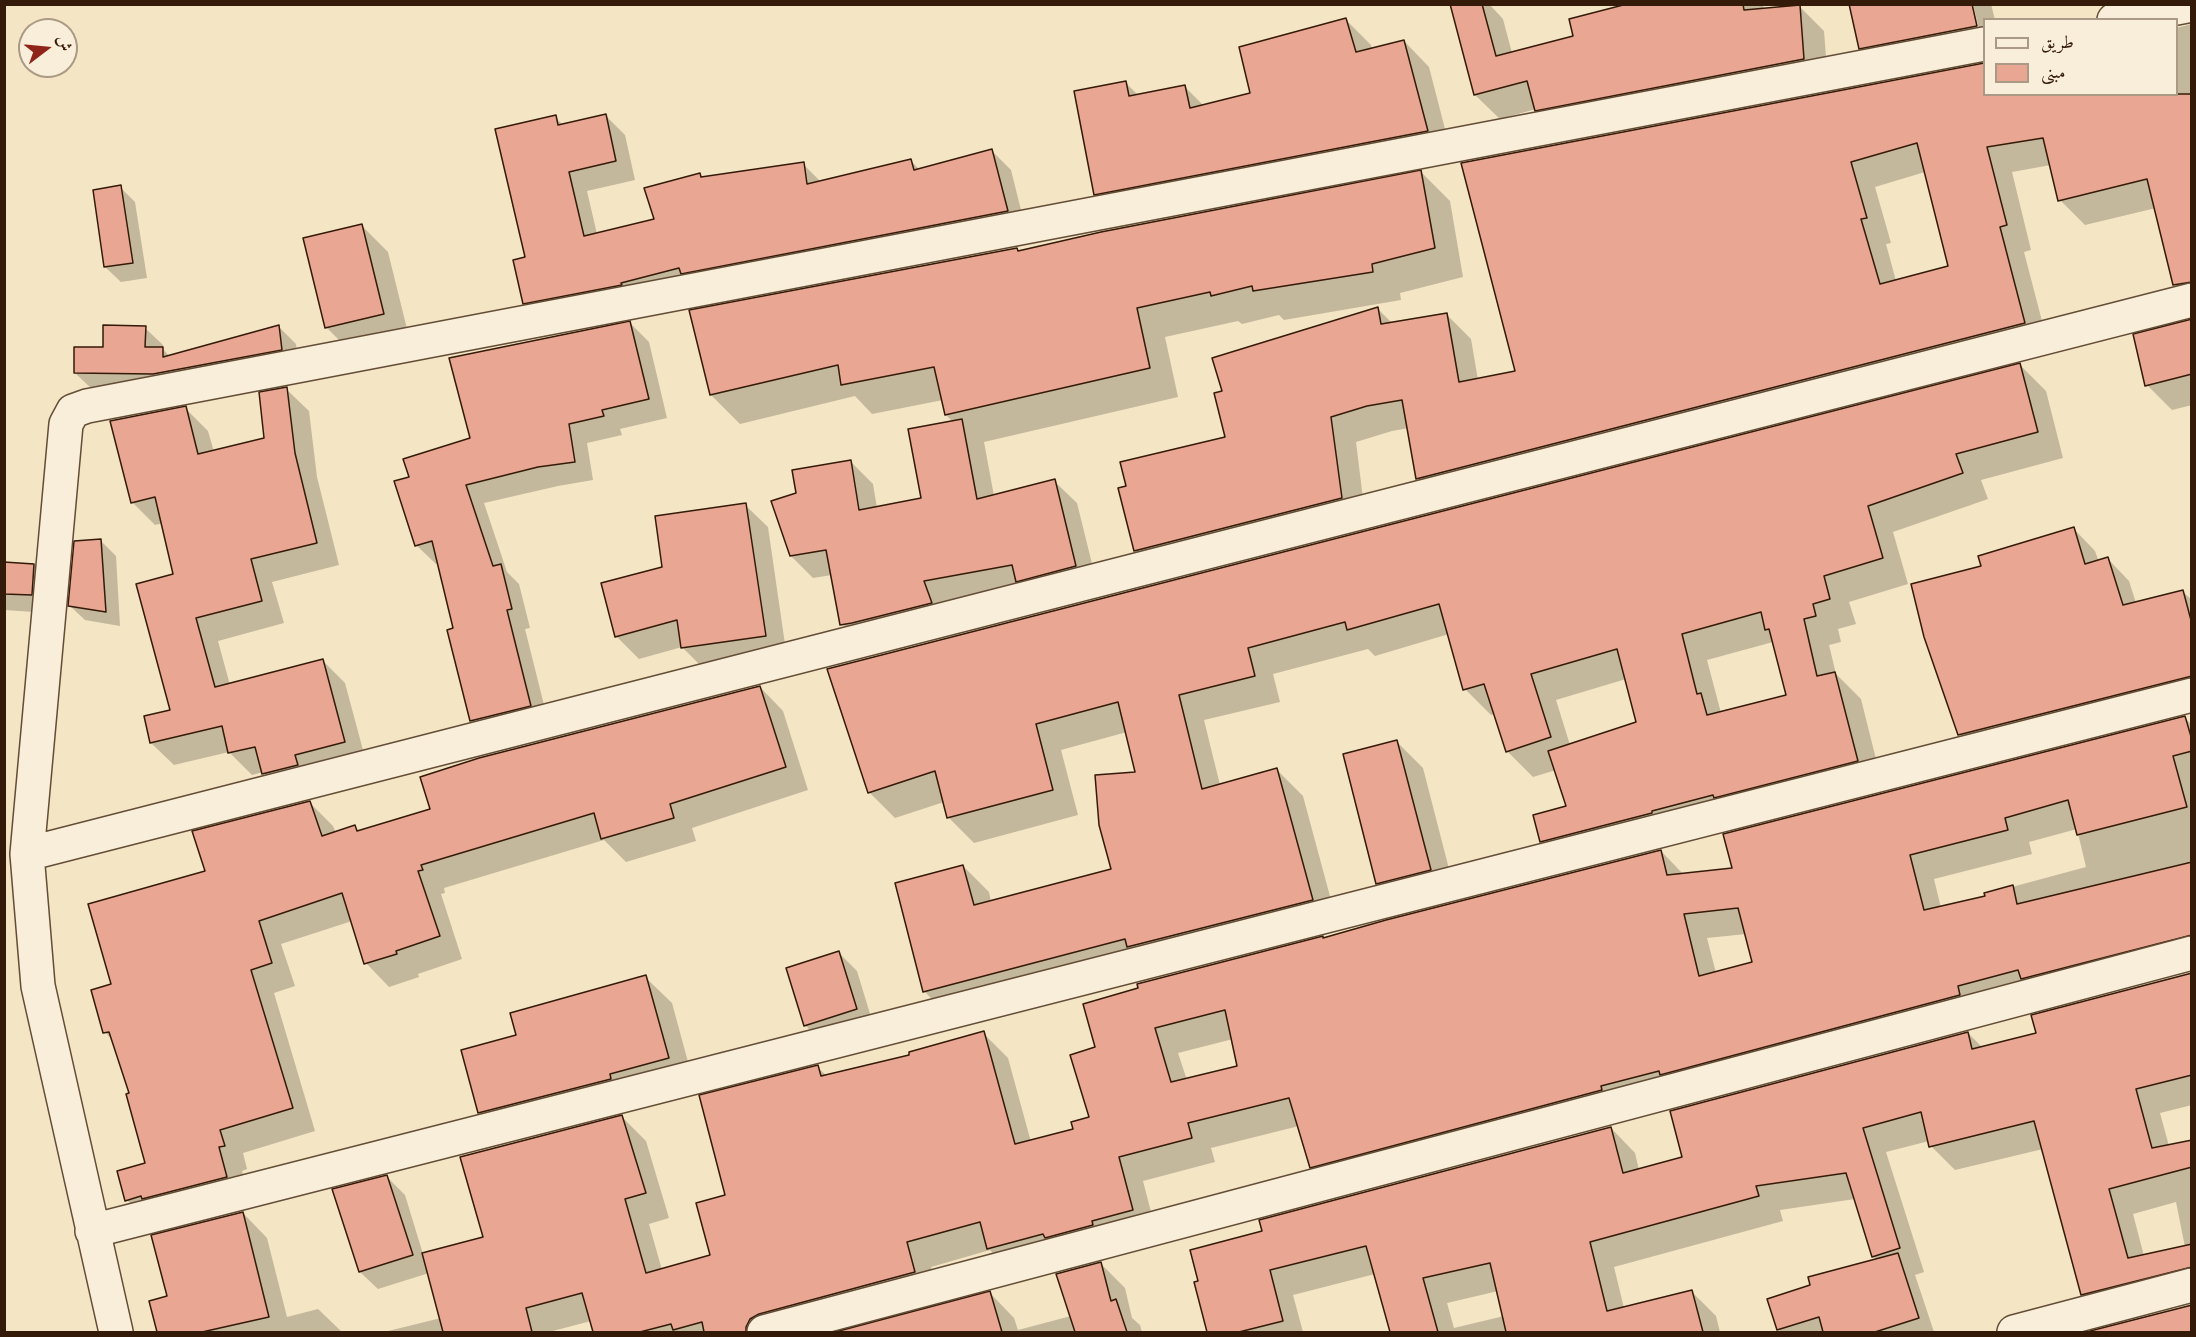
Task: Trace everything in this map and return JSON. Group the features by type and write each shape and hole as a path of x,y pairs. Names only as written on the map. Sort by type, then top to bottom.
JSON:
{"street":[{"path":"2124,18 2192,5"},
{"path":"116,1332 39,986 27,854 66,424 73,411 157,392 1983,44"},
{"path":"27,854 2192,300"},
{"path":"92,1231 2192,695"},
{"path":"764,1332 2192,953"},
{"path":"2014,1332 2192,1285"}],"building":[{"path":"1450,4 1482,4 1496,56 1573,36 1569,19 1627,4 1743,4 1744,10 1800,5 1804,59 1535,111 1527,81 1474,95"},
{"path":"1849,4 1972,4 1977,26 1859,49"},
{"path":"1346,18 1356,52 1404,40 1428,131 1094,195 1074,91 1126,81 1129,96 1185,85 1190,108 1250,93 1239,47"},
{"path":"1983,63 1983,96 2178,96 2178,94 2192,94 2192,282 2173,285 2147,179 2058,201 2043,138 1987,147 2007,225 2000,227 2025,323 1416,479 1402,400 1367,406 1331,417 1342,498 1134,551 1118,488 1126,486 1120,462 1225,437 1214,393 1222,391 1212,358 1378,307 1381,324 1447,313 1459,382 1515,371 1461,163","holes":["1917,143 1948,266 1880,284 1861,219 1867,218 1851,162"]},
{"path":"606,114 616,161 569,172 584,236 654,219 644,188 700,173 701,177 804,162 807,184 911,159 914,170 992,149 1008,211 681,274 679,268 621,283 622,285 523,304 513,260 525,257 495,129 556,115 558,125"},
{"path":"1421,170 1435,248 1372,264 1373,272 1253,291 1252,286 1211,296 1210,292 1137,308 1150,368 945,415 934,367 841,385 838,365 710,395 689,310 1017,248 1018,251 1101,232"},
{"path":"121,185 133,263 104,267 93,190"},
{"path":"362,224 384,314 325,328 303,238"},
{"path":"2192,319 2192,374 2145,386 2133,334"},
{"path":"630,321 649,399 602,410 604,416 569,424 575,462 538,467 466,485 493,566 501,564 512,609 507,610 531,706 470,721 447,630 453,628 432,541 415,546 394,481 409,477 403,459 470,438 449,358"},
{"path":"103,325 146,326 145,347 163,347 163,357 279,325 282,350 153,374 74,373 74,347 103,347"},
{"path":"2020,363 2038,432 1956,454 1963,473 1868,506 1883,558 1824,576 1830,599 1813,604 1816,616 1804,619 1817,676 1835,672 1858,761 1714,798 1713,795 1540,842 1533,815 1566,806 1548,751 1636,722 1617,649 1531,674 1551,737 1506,752 1484,684 1463,690 1439,604 1347,630 1345,622 1248,648 1255,676 1179,695 1202,789 1277,768 1313,900 1127,947 1125,939 923,992 895,883 963,865 974,905 1111,869 1099,825 1095,775 1135,772 1118,702 1036,724 1053,790 947,818 935,771 868,793 827,669","holes":["1761,612 1765,630 1769,629 1786,695 1707,715 1701,693 1697,694 1682,634"]},
{"path":"287,387 295,453 317,543 251,559 262,601 196,618 215,687 323,659 345,742 295,755 298,765 262,774 255,747 228,753 222,726 150,743 144,716 170,710 136,584 173,574 155,497 131,503 110,421 186,406 198,454 264,438 259,392"},
{"path":"962,419 977,499 1055,479 1076,566 1016,582 1012,565 924,581 932,603 840,625 826,550 790,556 771,501 796,493 792,470 851,460 859,510 921,498 908,429"},
{"path":"746,503 766,636 681,648 677,620 615,637 601,583 662,567 655,516"},
{"path":"2074,527 2085,564 2108,557 2123,605 2183,590 2192,624 2192,676 1958,735 1924,637 1911,584 1981,566 1978,556"},
{"path":"101,539 106,612 68,606 74,541"},
{"path":"4,562 34,564 32,595 4,594"},
{"path":"760,686 786,767 670,804 674,818 601,839 594,813 421,865 423,870 418,871 440,936 396,951 397,954 364,964 342,893 259,921 272,963 251,970 293,1108 220,1130 225,1146 219,1147 227,1177 142,1199 141,1196 125,1201 117,1171 145,1163 126,1094 129,1093 109,1032 103,1033 91,990 111,984 88,904 205,871 192,831 310,801 322,836 355,825 357,831 430,809 420,777 479,758"},
{"path":"2185,716 2192,740 2192,751 2173,756 2187,807 2077,835 2068,800 2005,818 2008,830 1910,855 1924,910 1985,896 1984,893 2013,885 2017,904 2192,862 2192,935 2021,979 2018,970 1958,986 1960,995 1660,1075 1659,1071 1601,1086 1602,1090 1310,1168 1289,1098 1188,1123 1192,1138 1119,1157 1133,1210 1092,1221 1093,1225 1045,1238 1043,1234 987,1249 980,1222 907,1242 915,1272 759,1314 750,1319 746,1332 704,1332 702,1322 673,1330 671,1324 640,1332 593,1332 582,1293 526,1308 532,1332 443,1332 422,1253 483,1237 460,1157 622,1115 646,1193 625,1199 646,1273 710,1255 696,1203 725,1195 699,1095 818,1065 821,1076 909,1055 909,1052 984,1031 1015,1144 1073,1129 1071,1122 1089,1117 1070,1055 1095,1047 1083,1004 1138,988 1137,984 1661,850 1667,875 1732,868 1723,834","holes":["1738,908 1752,962 1699,976 1684,914","1225,1010 1237,1066 1171,1082 1155,1028"]},
{"path":"1397,740 1431,870 1376,884 1343,754"},
{"path":"839,951 857,1009 804,1026 786,968"},
{"path":"2192,973 2192,1075 2136,1089 2152,1148 2192,1140 2192,1167 2109,1189 2128,1258 2192,1244 2192,1267 2081,1295 2034,1121 1929,1147 1921,1112 1863,1128 1900,1248 1872,1257 1846,1173 1756,1186 1759,1196 1590,1242 1607,1311 1692,1290 1703,1332 1506,1332 1490,1263 1423,1278 1438,1332 1390,1332 1366,1246 1270,1270 1283,1321 1239,1332 1207,1332 1194,1282 1198,1281 1190,1250 1262,1231 1259,1220 1611,1127 1623,1173 1682,1157 1670,1111 1968,1032 1972,1049 2036,1033 2031,1015"},
{"path":"646,975 669,1058 610,1074 611,1079 478,1113 461,1050 516,1035 510,1013"},
{"path":"387,1175 413,1255 359,1272 332,1189"},
{"path":"243,1212 269,1317 202,1332 157,1332 149,1301 167,1296 151,1235"},
{"path":"1898,1253 1919,1318 1875,1332 1823,1332 1819,1317 1777,1330 1767,1299 1810,1285 1808,1277"},
{"path":"1101,1262 1111,1301 1116,1299 1127,1332 1075,1332 1056,1274"},
{"path":"990,1291 1002,1332 835,1332"},
{"path":"2192,1305 2192,1332 2090,1331"}]}
